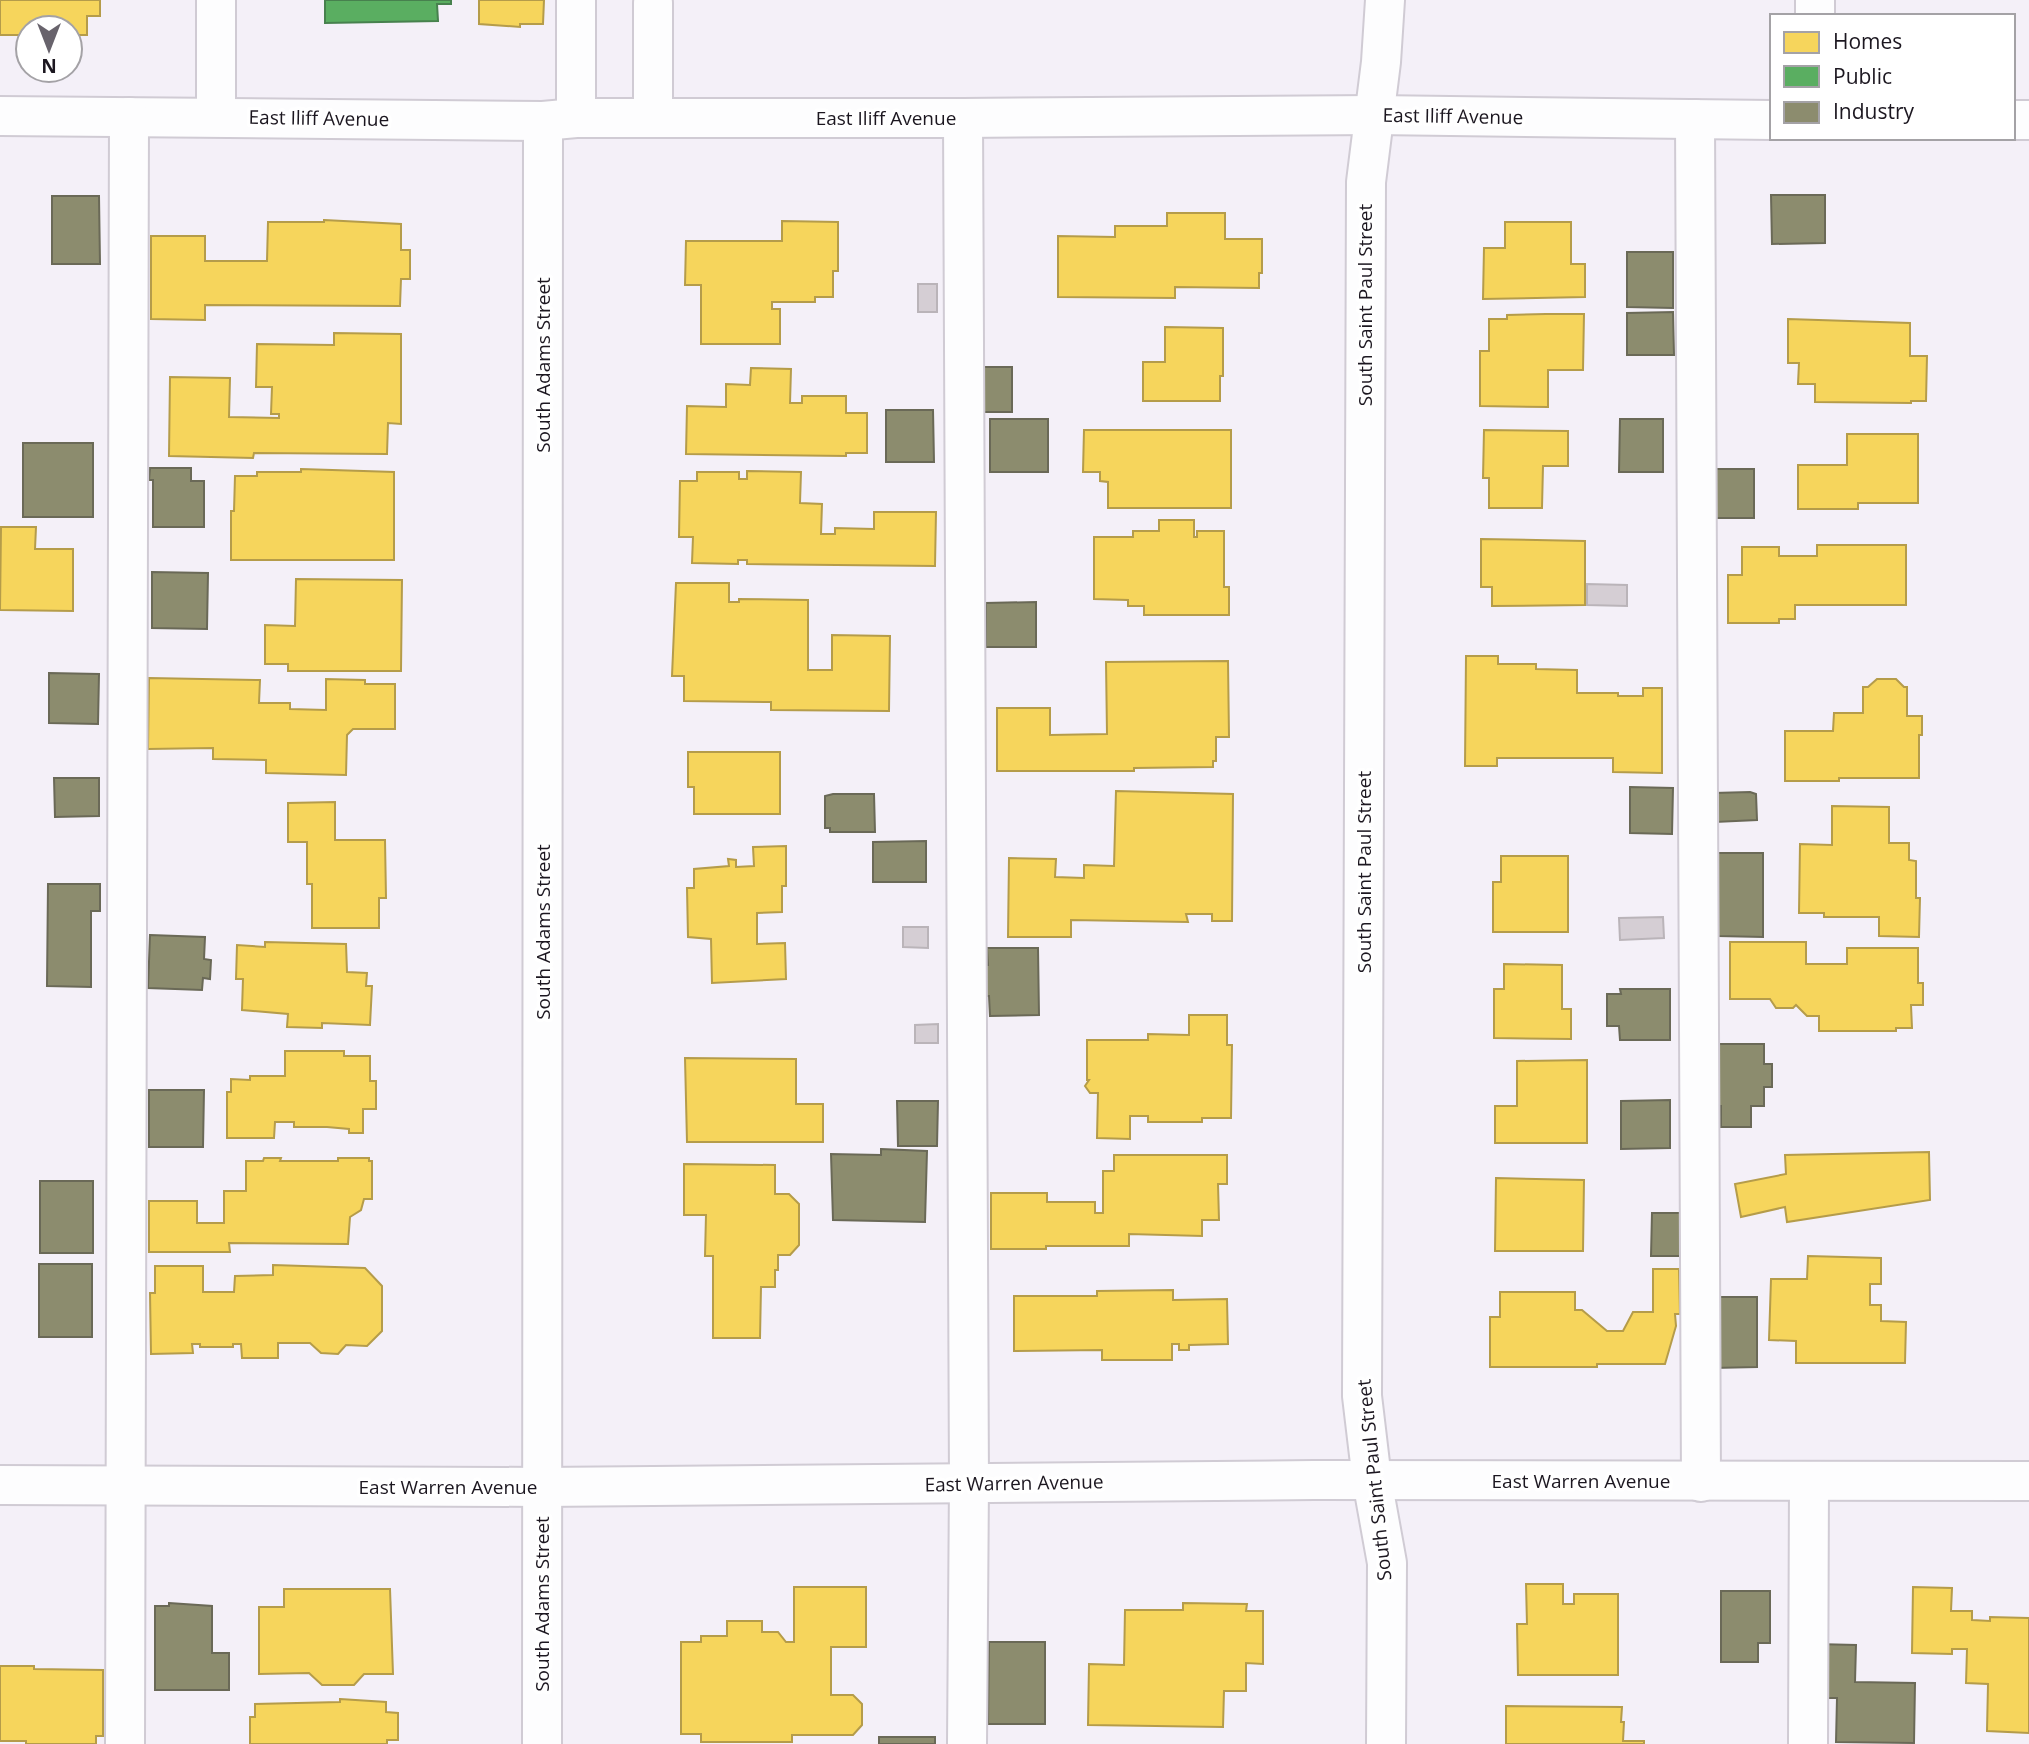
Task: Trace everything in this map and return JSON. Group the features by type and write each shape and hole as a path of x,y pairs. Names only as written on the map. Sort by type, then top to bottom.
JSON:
{"street":[{"path":"216,0 216,117"},
{"name":"South Adams Street","path":"542,1744 542,1487 559,119 576,0"},
{"name":"South Saint Paul Street","path":"1385,0 1366,182 1362,1395 1372,1480 1387,1563 1386,1744"},
{"path":"653,3 653,118"},
{"name":"East Iliff Avenue","path":"0,116 559,119 1375,115 1770,120"},
{"path":"125,1744 129,117"},
{"path":"963,118 969,1483 967,1744"},
{"path":"1695,119 1701,1482"},
{"name":"East Warren Avenue","path":"0,1485 542,1487 1372,1480 2029,1481"},
{"path":"1808,1744 1809,1482"}],"building: Homes":[{"path":"0,0 100,0 100,16 87,16 87,35 84,35 84,14 14,14 14,35 0,35"},
{"path":"479,0 544,0 543,24 520,24 520,27 479,24"},
{"path":"1167,213 1225,213 1225,239 1262,239 1259,288 1175,287 1175,298 1058,297 1058,236 1115,237 1115,226 1167,226"},
{"path":"324,220 401,224 401,250 410,250 410,279 401,279 400,306 205,305 205,320 151,319 151,236 205,236 205,261 267,261 268,222"},
{"path":"782,221 838,222 838,271 833,271 833,297 815,297 815,302 772,302 772,309 780,309 780,344 701,344 701,285 685,285 686,241 782,241"},
{"path":"1505,222 1571,222 1571,264 1585,264 1585,297 1483,299 1484,248 1505,248"},
{"path":"1584,314 1583,370 1548,370 1548,407 1480,406 1480,351 1489,351 1489,319 1507,319 1507,315"},
{"path":"1788,319 1910,323 1910,356 1927,356 1926,401 1815,402 1815,384 1798,384 1799,363 1788,363"},
{"path":"1165,327 1223,328 1220,401 1143,401 1143,362 1165,362"},
{"path":"334,333 401,334 401,424 388,423 387,454 254,453 253,458 169,456 170,377 230,378 229,417 279,418 279,414 271,414 272,387 256,387 257,344 334,345"},
{"path":"751,368 791,369 790,403 802,403 802,396 846,396 846,413 867,413 867,453 846,453 846,456 686,454 687,406 726,407 726,384 750,385"},
{"path":"1084,430 1231,430 1231,508 1108,508 1108,482 1100,481 1100,472 1083,472"},
{"path":"1484,430 1568,431 1568,466 1543,466 1542,508 1489,508 1489,478 1483,478"},
{"path":"1847,434 1918,434 1918,503 1858,503 1858,509 1798,509 1798,465 1847,465"},
{"path":"301,469 394,472 394,560 231,560 231,511 234,511 235,476 257,476 257,472 301,472"},
{"path":"747,471 801,472 800,503 822,504 821,534 835,534 835,528 874,529 874,512 936,512 935,566 747,564 747,560 738,560 738,564 692,563 693,537 679,537 680,481 697,481 697,472 739,472 739,479 747,479"},
{"path":"1159,520 1194,520 1194,537 1197,537 1197,531 1224,531 1224,587 1229,587 1229,615 1144,615 1144,606 1128,606 1128,600 1094,599 1094,537 1133,537 1133,531 1159,531"},
{"path":"1,527 36,527 35,549 73,549 73,611 0,610"},
{"path":"1481,539 1585,541 1585,605 1492,606 1492,587 1481,587"},
{"path":"1817,545 1906,545 1906,605 1795,605 1795,619 1779,619 1779,623 1728,623 1728,575 1742,575 1742,547 1779,547 1779,556 1817,556"},
{"path":"296,579 402,580 401,671 288,671 288,664 265,664 265,625 295,626"},
{"path":"676,583 729,583 729,602 739,602 739,599 808,600 808,670 832,670 832,635 890,636 889,711 771,710 771,702 684,701 684,676 672,676"},
{"path":"1466,656 1498,656 1498,664 1536,664 1536,669 1577,670 1577,693 1643,696 1643,688 1662,688 1662,773 1613,772 1613,758 1497,758 1497,766 1465,766"},
{"path":"1228,661 1229,737 1216,737 1216,761 1213,761 1213,767 1134,768 1134,771 997,771 997,708 1050,708 1050,735 1107,734 1106,662"},
{"path":"149,678 260,680 259,703 290,703 290,709 326,710 326,679 365,680 365,684 395,684 395,729 353,729 347,735 346,775 266,773 266,760 213,759 213,748 148,749"},
{"path":"1877,679 1896,679 1907,687 1907,716 1922,716 1919,778 1785,781 1785,731 1833,731 1834,713 1863,713 1863,687 1868,687"},
{"path":"688,752 780,752 780,814 694,814 694,787 688,787"},
{"path":"1116,791 1233,794 1232,921 1212,921 1212,914 1186,914 1188,922 1071,920 1071,937 1008,937 1009,858 1056,859 1055,877 1084,878 1084,865 1114,866"},
{"path":"335,802 335,840 385,840 386,898 379,898 379,928 312,928 312,884 307,884 307,842 288,842 288,803"},
{"path":"1832,806 1889,807 1889,843 1909,843 1909,860 1916,861 1916,898 1920,898 1919,937 1879,936 1879,917 1824,917 1824,913 1799,913 1800,844 1832,845"},
{"path":"786,846 786,886 782,886 782,912 757,913 757,944 785,943 786,979 712,983 711,939 688,937 687,888 694,888 694,869 729,866 728,859 736,860 736,867 754,866 753,847"},
{"path":"1501,856 1568,856 1568,932 1493,932 1493,882 1501,882"},
{"path":"265,942 346,944 347,972 367,973 366,986 372,986 370,1025 322,1023 322,1028 287,1027 288,1014 242,1010 243,979 236,979 237,945 265,947"},
{"path":"1730,942 1806,942 1806,964 1847,964 1847,948 1918,948 1918,983 1923,983 1923,1005 1911,1005 1912,1028 1896,1028 1896,1031 1819,1031 1819,1016 1807,1016 1796,1005 1793,1008 1776,1008 1770,999 1730,999"},
{"path":"1504,964 1562,965 1562,1009 1571,1009 1571,1039 1494,1038 1494,989 1504,989"},
{"path":"1189,1015 1227,1015 1227,1045 1232,1045 1231,1118 1202,1118 1202,1122 1148,1122 1148,1116 1130,1116 1130,1139 1097,1138 1098,1093 1090,1093 1085,1086 1089,1080 1087,1040 1148,1040 1148,1034 1189,1035"},
{"path":"285,1051 344,1051 344,1056 370,1056 370,1081 376,1081 376,1109 363,1109 363,1133 349,1133 349,1129 327,1127 294,1127 294,1122 275,1122 274,1138 227,1138 227,1092 231,1092 231,1079 285,1076"},
{"path":"685,1058 796,1059 796,1104 823,1104 823,1142 687,1142"},
{"path":"1587,1060 1587,1143 1495,1143 1495,1106 1517,1106 1517,1061"},
{"path":"1929,1152 1930,1200 1787,1222 1785,1207 1741,1217 1735,1184 1786,1174 1785,1155"},
{"path":"1114,1155 1227,1155 1227,1184 1218,1184 1219,1220 1202,1220 1202,1236 1129,1234 1129,1246 991,1249 991,1193 1047,1193 1047,1202 1095,1202 1095,1213 1103,1213 1103,1171 1114,1171"},
{"path":"264,1158 281,1158 280,1161 338,1161 338,1158 369,1158 369,1161 372,1161 372,1199 364,1199 361,1210 350,1217 348,1244 229,1243 230,1252 149,1252 149,1201 197,1201 197,1223 224,1223 224,1191 246,1191 246,1161 263,1161"},
{"path":"684,1164 775,1165 775,1194 789,1194 799,1204 799,1245 790,1255 778,1255 775,1287 761,1287 760,1338 713,1338 713,1256 705,1256 706,1215 684,1215"},
{"path":"1496,1178 1584,1180 1583,1251 1495,1251"},
{"path":"1808,1256 1881,1258 1881,1284 1870,1284 1870,1305 1881,1305 1881,1321 1906,1322 1905,1363 1796,1363 1796,1341 1769,1340 1771,1279 1807,1279"},
{"path":"273,1265 365,1268 382,1286 382,1331 367,1346 346,1345 338,1354 321,1353 310,1343 278,1343 278,1358 242,1358 241,1344 233,1344 233,1347 200,1347 200,1344 192,1344 193,1353 151,1354 150,1293 155,1293 155,1266 203,1266 203,1292 234,1292 235,1276 273,1275"},
{"path":"1653,1269 1679,1269 1680,1314 1675,1314 1676,1326 1665,1364 1490,1367 1490,1317 1500,1317 1500,1292 1575,1292 1575,1310 1582,1310 1607,1331 1623,1331 1633,1312 1653,1312"},
{"path":"1173,1290 1173,1300 1227,1299 1228,1344 1189,1345 1189,1350 1179,1350 1179,1344 1172,1344 1172,1360 1102,1360 1102,1350 1014,1351 1014,1296 1097,1296 1097,1291"},
{"path":"1526,1584 1563,1584 1563,1604 1574,1604 1574,1594 1618,1594 1618,1675 1518,1675 1517,1624 1527,1624"},
{"path":"794,1587 866,1587 866,1647 831,1647 831,1695 853,1695 862,1704 862,1725 853,1735 792,1735 792,1742 701,1742 701,1734 681,1734 681,1642 701,1642 701,1636 727,1636 727,1621 762,1621 762,1632 778,1632 786,1642 794,1642"},
{"path":"1913,1587 1952,1588 1951,1611 1972,1611 1972,1620 1990,1621 1990,1617 2029,1618 2029,1733 1987,1731 1988,1684 1966,1683 1967,1649 1952,1649 1952,1654 1912,1653"},
{"path":"284,1589 390,1589 393,1674 364,1674 354,1685 322,1685 309,1673 259,1674 259,1607 284,1607"},
{"path":"1183,1603 1247,1604 1246,1611 1263,1611 1263,1664 1246,1663 1246,1691 1224,1691 1223,1727 1088,1725 1089,1664 1124,1665 1125,1610 1183,1610"},
{"path":"0,1666 103,1670 103,1736 96,1736 96,1744 26,1744 26,1741 0,1741"},
{"path":"340,1699 386,1702 386,1712 398,1713 398,1740 387,1740 387,1744 250,1744 250,1717 255,1717 255,1704 340,1702"},
{"path":"1506,1706 1622,1707 1623,1741 1644,1741 1644,1744 1506,1744"}],"building: Public":[{"path":"325,0 451,0 451,4 437,4 438,21 325,23"}],"building: Industry":[{"path":"1771,195 1825,195 1825,243 1772,244"},
{"path":"52,196 99,196 100,264 52,264"},
{"path":"1627,252 1673,252 1673,308 1627,307"},
{"path":"1673,312 1674,355 1627,355 1627,313"},
{"path":"984,367 1012,367 1012,412 984,412"},
{"path":"886,410 933,410 934,462 886,462"},
{"path":"990,419 1048,419 1048,472 990,472"},
{"path":"1620,419 1663,419 1663,472 1619,472"},
{"path":"23,443 93,443 93,517 23,517"},
{"path":"150,468 191,468 191,481 204,481 204,527 153,527 153,480 149,480"},
{"path":"1711,469 1754,469 1754,518 1711,518"},
{"path":"152,572 208,573 207,629 152,628"},
{"path":"1036,602 1036,647 986,647 986,603"},
{"path":"49,673 99,674 98,724 49,723"},
{"path":"54,778 99,778 99,816 55,817"},
{"path":"1630,787 1673,788 1672,834 1630,833"},
{"path":"1714,793 1756,794 1757,820 1715,822"},
{"path":"874,794 875,832 830,832 830,828 825,828 825,796"},
{"path":"926,841 926,882 873,882 873,842"},
{"path":"1718,853 1763,853 1763,937 1718,936"},
{"path":"48,884 100,884 100,911 91,911 91,987 47,986"},
{"path":"150,935 205,937 204,959 211,960 210,979 203,978 202,990 148,988"},
{"path":"987,948 1038,948 1039,1015 990,1016 989,996 970,996 970,965 988,965"},
{"path":"1620,989 1670,989 1670,1040 1620,1040 1619,1026 1607,1026 1607,994 1621,994"},
{"path":"1718,1044 1764,1044 1764,1064 1772,1064 1772,1087 1764,1087 1764,1106 1751,1106 1751,1127 1721,1127 1721,1106 1717,1106"},
{"path":"149,1090 204,1090 203,1147 149,1147"},
{"path":"1670,1100 1670,1148 1621,1149 1621,1101"},
{"path":"897,1101 938,1101 937,1146 898,1146"},
{"path":"881,1149 927,1151 925,1222 833,1220 831,1154 881,1155"},
{"path":"40,1181 93,1181 93,1253 40,1253"},
{"path":"1652,1213 1682,1213 1682,1256 1651,1256"},
{"path":"39,1264 92,1264 92,1337 39,1337"},
{"path":"1718,1297 1757,1297 1757,1367 1713,1368"},
{"path":"1721,1591 1770,1591 1770,1643 1758,1643 1758,1662 1721,1662"},
{"path":"169,1603 212,1606 212,1653 229,1653 229,1690 155,1690 155,1606 169,1606"},
{"path":"989,1642 1045,1642 1045,1724 988,1724"},
{"path":"1815,1644 1856,1645 1855,1682 1915,1683 1914,1743 1836,1742 1837,1698 1814,1698"},
{"path":"879,1737 935,1737 935,1744 879,1744"}],"building: Other":[{"path":"918,284 937,284 937,312 918,312"},
{"path":"1587,584 1627,585 1627,606 1587,605"},
{"path":"1663,917 1664,938 1620,940 1619,918"},
{"path":"903,927 928,927 928,948 903,947"},
{"path":"938,1024 938,1043 915,1043 915,1025"}]}
